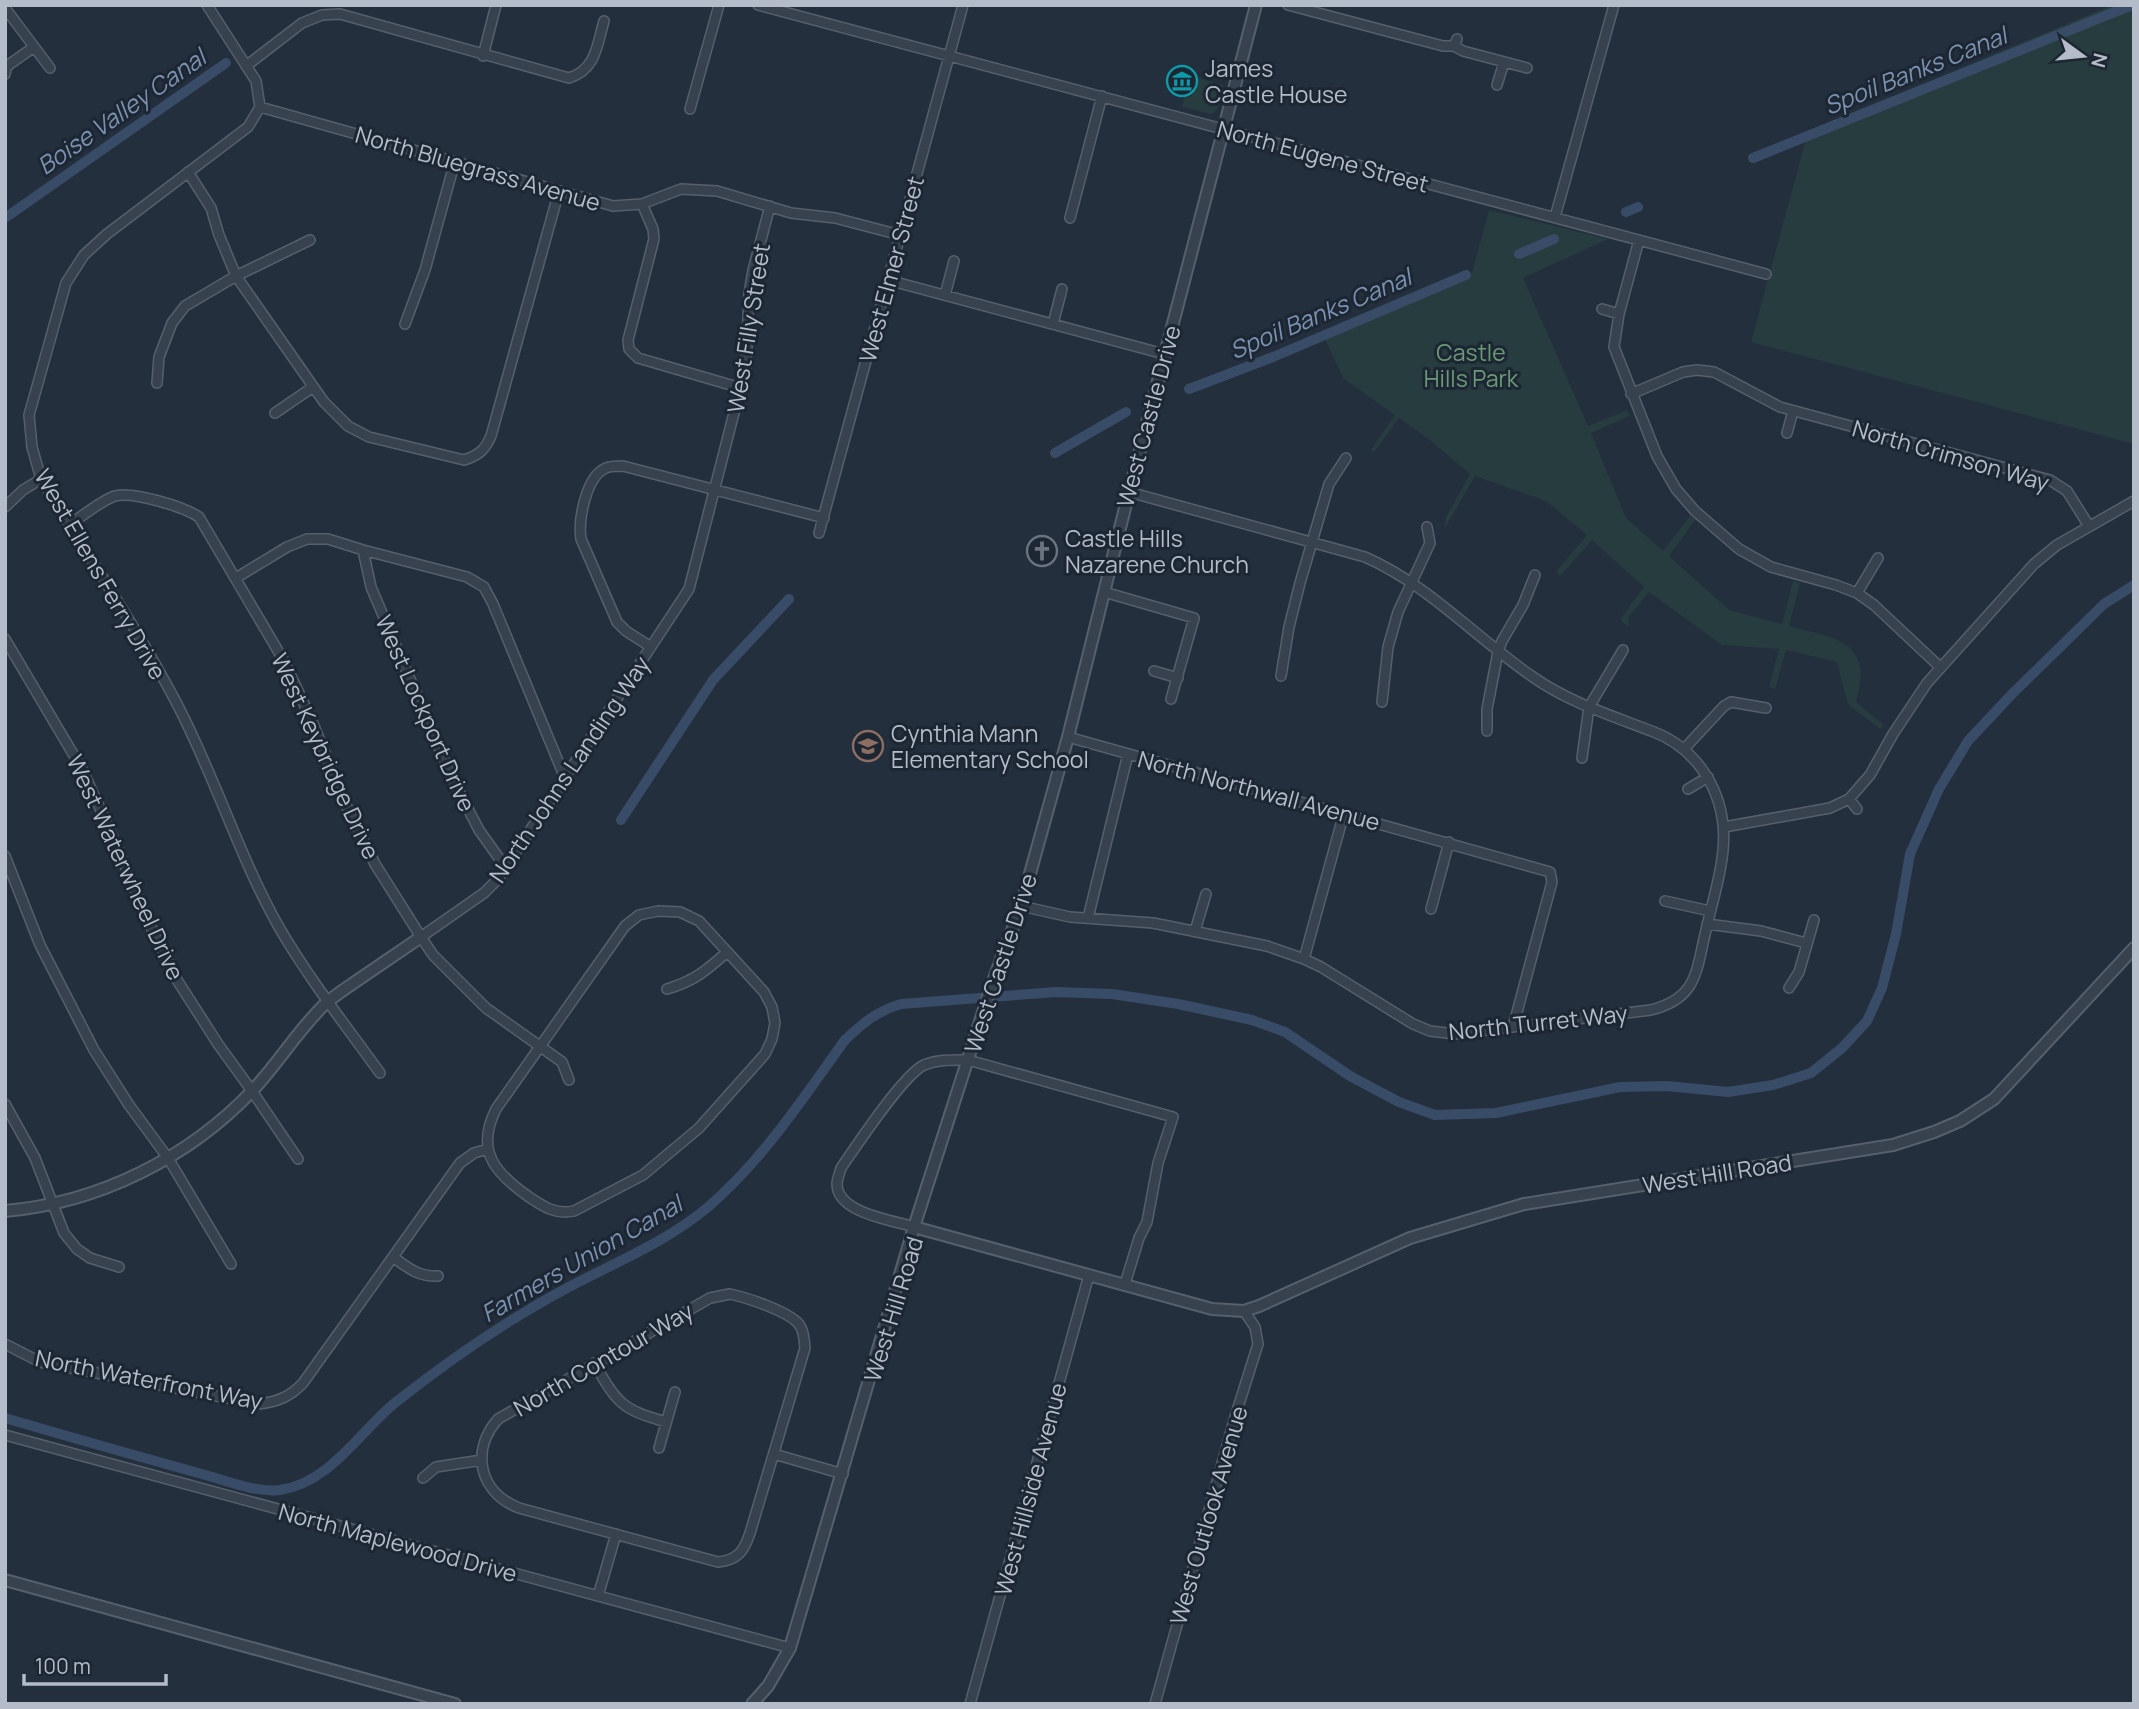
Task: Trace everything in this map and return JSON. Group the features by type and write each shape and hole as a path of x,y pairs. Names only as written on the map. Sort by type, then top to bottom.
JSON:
{"street":[{"path":"207,5 256,81 260,107"},
{"path":"483,55 496,5"},
{"path":"690,109 719,5"},
{"name":"North Eugene Street","path":"758,5 1766,274"},
{"name":"West Elmer Street","path":"819,533 963,5"},
{"name":"West Castle Drive","path":"915,1227 992,984 1021,906 1068,737 1164,354 1256,5"},
{"path":"1288,5 1443,46 1456,43 1463,51 1527,68"},
{"path":"1555,217 1614,5"},
{"path":"5,8 50,68"},
{"path":"246,66 302,23 341,10 483,55 569,78 580,75 589,68 604,21"},
{"path":"5,74 7,66 34,47"},
{"path":"1497,85 1504,62"},
{"path":"1070,218 1102,96"},
{"name":"North Bluegrass Avenue","path":"260,107 613,206 642,204 681,189 717,191 791,213 835,218 900,235"},
{"name":"West Ellens Ferry Drive","path":"260,107 248,127 107,234 84,255 66,284 29,415 32,447 41,479 176,701 204,760 250,871 280,929 327,1002 380,1073"},
{"path":"405,324 425,270 455,162"},
{"path":"188,172 211,208 236,276 324,402 348,426 369,437 464,460 485,449 491,436 559,191"},
{"path":"642,204 653,229 654,239 628,340 629,349 638,358 741,388"},
{"name":"West Filly Street","path":"715,491 741,388 749,342 753,270 770,206"},
{"path":"157,383 159,357 172,323 185,306 236,276 310,240"},
{"path":"1639,240 1619,314 1614,348 1657,456 1670,481 1695,510 1739,549 1771,567 1857,593 1874,605 1940,667"},
{"path":"945,295 954,261"},
{"path":"888,280 1164,354"},
{"path":"1053,324 1062,289"},
{"path":"1602,309 1619,314"},
{"name":"North Crimson Way","path":"1631,394 1683,372 1714,372 1780,407 2050,480 2067,491 2089,526"},
{"path":"275,413 313,387"},
{"path":"1787,433 1793,411"},
{"path":"1281,676 1300,583 1329,484 1346,458"},
{"path":"651,648 617,622 581,539 579,525 594,476 607,467 622,466 824,518"},
{"path":"5,507 23,490 41,479"},
{"name":"North Johns Landing Way","path":"5,1212 55,1205 114,1186 168,1158 204,1135 252,1091 296,1034 327,1002 484,893 506,868 689,589 715,491"},
{"path":"1129,492 1365,557 1388,567 1412,582 1536,680 1589,707 1656,733 1684,749 1708,777 1718,801 1724,827 1830,808 1849,799 1870,775 1893,734 1940,667 2043,556 2134,501"},
{"name":"West Keybridge Drive","path":"69,525 114,496 136,497 189,511 205,525 289,673 346,805 375,863 421,937 433,955 486,1008 562,1062 569,1080"},
{"path":"1382,702 1388,647 1398,612 1430,543 1427,527"},
{"path":"236,578 287,547 307,539 328,539 467,577 484,587 565,778"},
{"name":"West Lockport Drive","path":"363,550 370,587 452,778 479,830 506,868"},
{"path":"1857,593 1878,558"},
{"path":"1487,731 1487,709 1498,652 1502,640 1523,605 1535,575"},
{"path":"1104,592 1194,618 1171,699"},
{"name":"West Waterwheel Drive","path":"5,639 82,769 148,921 177,980 298,1159"},
{"path":"1582,758 1589,707 1623,650"},
{"path":"1154,671 1178,678"},
{"path":"1684,749 1724,706 1731,702 1766,708"},
{"name":"North Northwall Avenue","path":"1068,737 1550,872 1552,882 1513,1027"},
{"path":"1088,918 1128,754"},
{"path":"1688,789 1708,777"},
{"path":"1849,799 1857,809"},
{"path":"1304,959 1344,813"},
{"name":"North Turret Way","path":"1021,906 1055,915 1153,923 1267,946 1304,959 1413,1024 1430,1031 1455,1034 1651,1010 1675,1003 1688,990 1697,969 1722,856 1724,827"},
{"path":"1431,909 1450,842"},
{"path":"5,856 40,945 94,1050 129,1105 168,1158 231,1264"},
{"path":"1195,932 1206,894"},
{"path":"1665,901 1710,911"},
{"path":"658,911 680,912 699,922 727,952 764,992 772,1007 775,1023 765,1054 699,1128 643,1175 575,1211 562,1214 547,1209 497,1171 488,1149 490,1122 496,1109 625,926 639,915 658,911"},
{"path":"1789,988 1799,972 1814,920"},
{"path":"1707,923 1761,931 1806,943"},
{"name":"West Hill Road","path":"752,1704 768,1686 790,1648 915,1227 1212,1309 1244,1311 1410,1238 1490,1213 1562,1196 1881,1147 1934,1132 1960,1121 1994,1099 2134,948"},
{"path":"667,989 699,977 727,952"},
{"path":"915,1227 856,1210 842,1200 837,1184 841,1168 908,1077 923,1066 940,1060 968,1059 1173,1117 1158,1163 1147,1222 1139,1238 1125,1284"},
{"path":"5,1104 35,1158 64,1233 77,1249 90,1258 119,1267"},
{"name":"North Waterfront Way","path":"5,1344 40,1362 258,1404 293,1394 460,1163 474,1153 488,1149"},
{"path":"393,1257 415,1273 427,1277 438,1276"},
{"name":"West Hillside Avenue","path":"970,1704 1089,1275"},
{"name":"North Contour Way","path":"482,1460 485,1437 498,1419 710,1298 730,1293 753,1299 796,1322 804,1334 804,1348 774,1454"},
{"name":"West Outlook Avenue","path":"1155,1704 1258,1344 1259,1337 1255,1327 1244,1311"},
{"path":"594,1363 612,1395 620,1403 639,1414 666,1422"},
{"path":"659,1448 675,1391"},
{"name":"North Maplewood Drive","path":"5,1435 790,1648"},
{"path":"423,1478 436,1467 482,1460 486,1480 509,1504 718,1562 739,1556 746,1547 774,1454 843,1474"},
{"path":"598,1596 615,1534"},
{"path":"5,1580 454,1704"}],"green space":[{"path":"2112,5 2134,5 2134,444 1751,342 1808,132"},
{"path":"1198,78 1223,85 1217,110 1211,114 1182,107 1185,97 1192,96"},
{"name":"Castle Hills Park","path":"1489,210 1608,239 1523,278 1588,426 1627,410 1630,416 1591,433 1626,518 1663,551 1690,516 1695,520 1669,556 1729,610 1782,624 1793,581 1800,583 1789,626 1836,639 1855,654 1860,666 1856,702 1884,725 1880,729 1848,704 1837,662 1786,650 1775,689 1769,687 1779,649 1722,645 1649,592 1628,618 1629,627 1621,618 1644,587 1592,540 1560,576 1556,572 1587,535 1546,501 1475,476 1445,528 1446,517 1470,474 1399,418 1374,452 1371,450 1395,415 1343,378 1324,337 1472,273"}],"waterway":[{"name":"Spoil Banks Canal","path":"1753,158 2132,5"},
{"name":"Boise Valley Canal","path":"5,218 226,63"},
{"name":"Spoil Banks Canal","path":"1626,212 1638,207"},
{"path":"1519,254 1554,239"},
{"name":"Spoil Banks Canal","path":"1189,389 1273,357 1466,275"},
{"path":"1055,453 1126,412"},
{"name":"Farmers Union Canal","path":"5,1418 249,1488 280,1490 314,1478 343,1455 396,1402 479,1341 522,1313 657,1242 692,1220 747,1169 798,1106 845,1040 871,1018 901,1004 1056,992 1112,994 1178,1004 1252,1020 1285,1032 1350,1076 1399,1102 1435,1115 1496,1113 1620,1087 1667,1086 1728,1092 1773,1085 1811,1073 1842,1048 1867,1021 1882,988 1896,934 1910,854 1939,789 1968,741 2104,604 2134,585"},
{"name":"Spoil Banks Canal","path":"621,820 713,680 789,599"}],"place":[{"name":"James Castle House","path":"1182,81"},
{"name":"Castle Hills Nazarene Church","path":"1042,551"},
{"name":"Cynthia Mann Elementary School","path":"868,746"}]}
